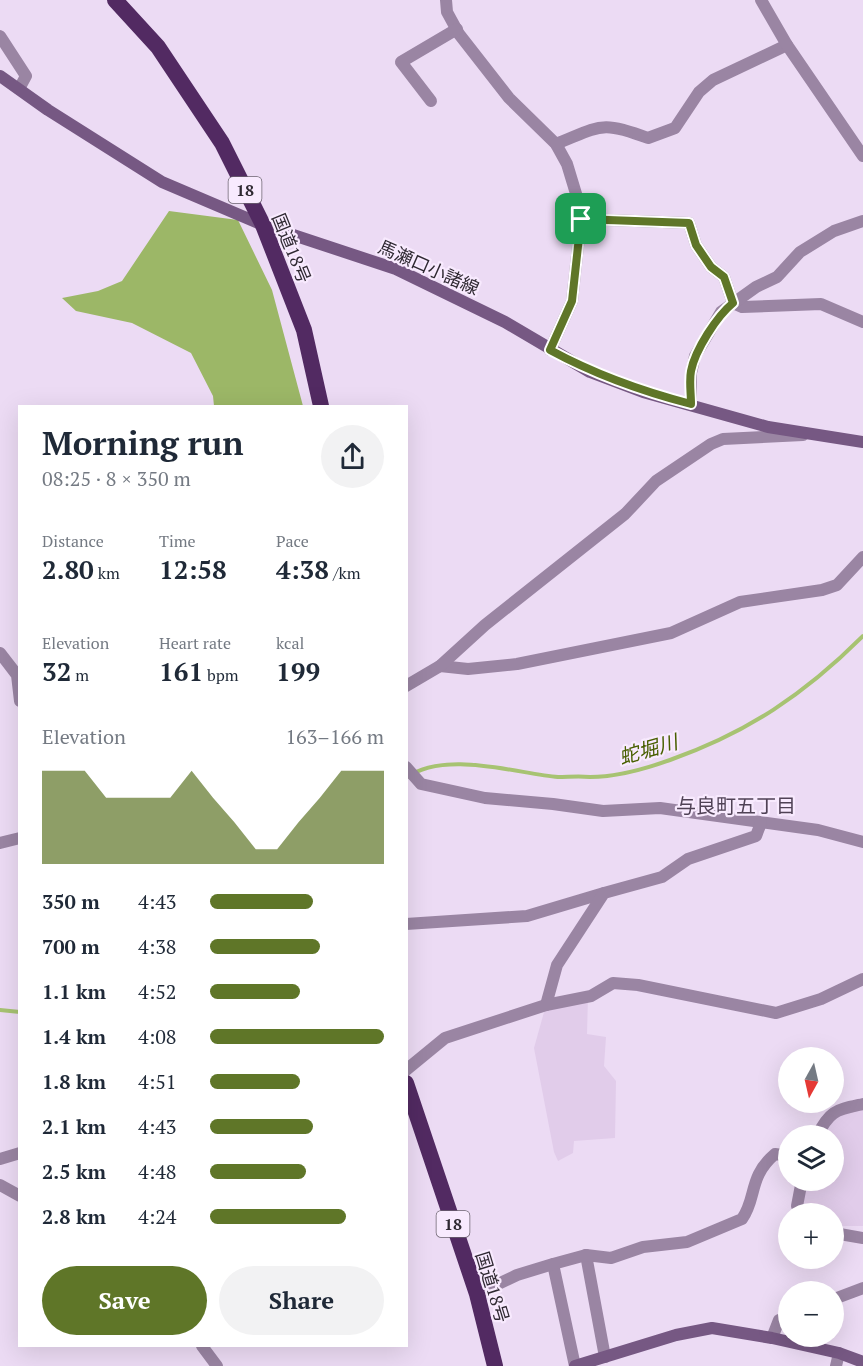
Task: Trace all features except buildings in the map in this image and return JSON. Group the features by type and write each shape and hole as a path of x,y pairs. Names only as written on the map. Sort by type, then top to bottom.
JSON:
{"highway":[{"name":"国道18号","path":"115,0 158,47 192,95 222,144 263,225 304,330 321,405"},
{"name":"国道18号","path":"408,1089 477,1294 495,1366"}],"main road":[{"name":"馬瀬口小諸線","path":"0,76 162,182 263,225 396,269 505,322 590,372 643,392 768,426 810,435 863,442"},
{"path":"575,1366 676,1335 712,1328 772,1338 837,1360 863,1362"}],"street":[{"path":"446,0 447,12 456,29 509,98 556,144 567,164 578,197 581,219 572,301 550,350"},
{"path":"761,0 787,45 863,156"},
{"path":"431,101 401,62 456,29"},
{"path":"0,36 26,76 19,89"},
{"path":"556,144 602,126 617,126 648,138 675,128 699,92 713,80 787,45"},
{"path":"581,219 689,223 696,245 711,267 724,277 733,303 742,307 821,304 863,322"},
{"path":"691,404 691,373 695,356 721,312 756,287 777,277 800,252 834,231 863,221"},
{"path":"408,686 440,666 485,625 625,514 656,481 711,444 723,439 810,435"},
{"path":"440,666 468,669 517,664 671,633 740,602 822,590 837,585 863,557"},
{"path":"0,653 17,675 18,684"},
{"path":"408,769 421,784 485,798 603,811 660,808 818,830 863,842"},
{"path":"408,924 527,916 662,877 688,859 756,836 761,823"},
{"path":"0,843 18,838"},
{"path":"546,1005 557,965 604,893"},
{"path":"408,1068 445,1038 546,1005 591,996 613,983 638,985 776,1013 821,999 863,979"},
{"path":"822,1125 827,1116 839,1109 863,1104"},
{"path":"0,1159 18,1154"},
{"path":"477,1294 518,1275 553,1264 586,1255 612,1258 643,1247 687,1242 742,1219 747,1212 753,1186 765,1162 775,1154 778,1154"},
{"path":"0,1185 18,1195"},
{"path":"844,1235 863,1238"},
{"path":"586,1255 605,1357"},
{"path":"553,1264 575,1366"},
{"path":"844,1295 863,1288"},
{"path":"772,1338 778,1323"},
{"path":"203,1347 217,1366"}],"shaded area":[{"path":"588,997 587,1034 606,1037 604,1066 616,1081 615,1138 574,1141 573,1153 558,1161 554,1152 534,1048 546,1005"},
{"path":"863,1104 863,1226 844,1226 844,1203 801,1203 798,1197 800,1191 844,1191 844,1125 824,1125 827,1116 844,1113 844,1110"}],"green space":[{"path":"169,211 238,220 272,290 303,405 214,405 213,396 191,353 132,323 76,311 62,298 98,291 122,281"}],"waterway":[{"name":"蛇堀川","path":"408,777 440,765 459,764 558,777 610,776 651,766 698,749 774,710 819,676 863,636"},
{"name":"蛇堀川","path":"0,1010 18,1012"}],"district":[{"name":"与良町五丁目","path":"736,805"}],"route":[{"path":"581,219 689,223 696,245 711,267 724,277 733,303 721,312 695,356 691,373 691,404 643,392 590,372 550,350 572,301 581,219"}]}
